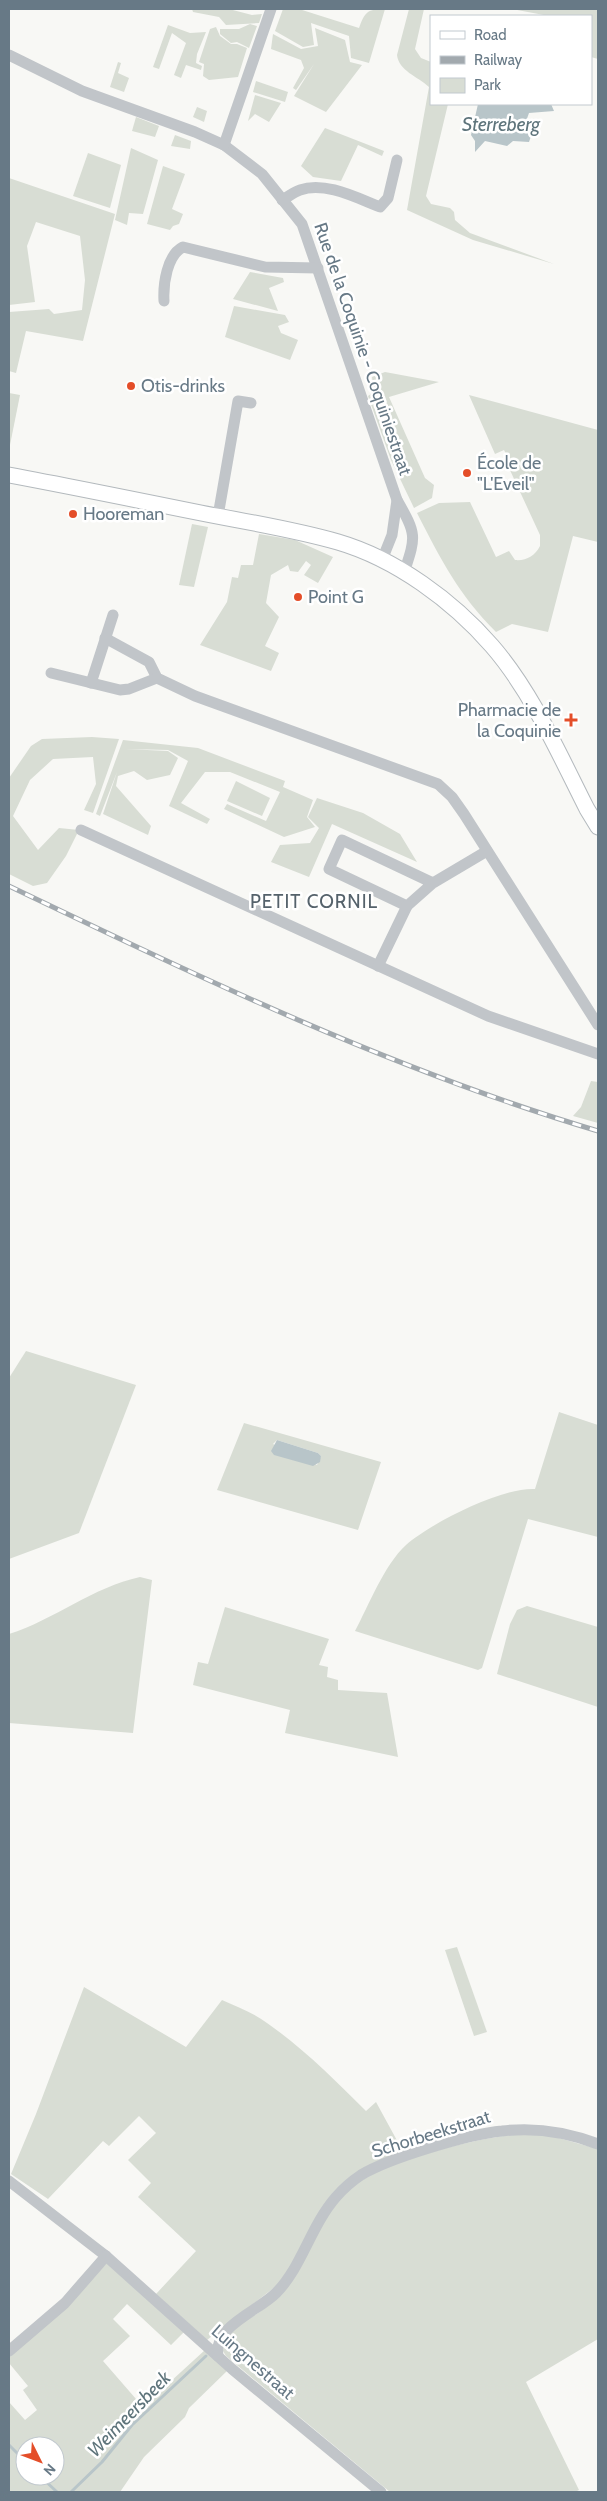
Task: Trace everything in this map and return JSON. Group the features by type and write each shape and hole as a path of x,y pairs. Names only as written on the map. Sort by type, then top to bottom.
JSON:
{"main road":[{"path":"9,475 218,516 338,542 382,560 404,573 436,593 492,646 527,695 586,809 598,827"}],"street":[{"path":"224,145 271,9"},
{"name":"Rue de la Coquinie - Coquiniestraat","path":"9,55 82,92 195,132 224,145 262,174 302,224 397,500 414,535 404,573"},
{"path":"282,200 300,190 316,187 336,190 380,207 388,198 397,160"},
{"path":"164,302 163,293 171,258 175,251 183,247 266,267 318,268"},
{"path":"218,516 238,401 251,403"},
{"name":"Rue de la Coquinie - Coquiniestraat","path":"382,560 392,535 397,500"},
{"path":"91,683 113,615"},
{"path":"105,638 149,662 157,678 208,701 438,784 452,797 598,1025"},
{"path":"51,673 120,690 129,689 157,678"},
{"path":"81,830 488,1016 598,1054"},
{"path":"407,906 329,869 342,840 433,883"},
{"path":"378,966 407,906 433,883 487,851"},
{"name":"Schorbeekstraat","path":"218,2356 217,2348 220,2336 275,2294 285,2283 319,2220 337,2196 362,2175 421,2152 465,2138 503,2130 557,2132 598,2144"},
{"name":"Luingnestraat","path":"9,2181 106,2256 218,2356 381,2492"},
{"path":"9,2351 65,2303 106,2256"}],"green space":[{"path":"192,9 229,9 252,15 262,14 259,23 226,25 219,17 193,12"},
{"path":"283,9 299,9 359,28 368,12 385,9 369,63 351,58 349,36 311,23 314,45 303,47 275,31"},
{"path":"409,9 424,9 415,49 421,58 430,62 430,105 448,105 426,196 431,204 450,208 454,212 455,220 470,233 554,264 473,240 407,210 429,87 401,65 397,55"},
{"path":"512,9 598,9 598,59 592,57 592,15 544,15"},
{"path":"250,24 257,26 249,48 237,42 231,43 220,34 220,29 239,29"},
{"path":"168,25 190,33 206,32 197,54 196,63 202,66 201,70 186,65 181,78 174,75 186,43 172,33 159,69 153,67"},
{"path":"216,27 220,36 231,44 247,48 238,77 209,80 203,76 204,64 199,62 210,29"},
{"path":"315,28 345,40 350,62 362,65 326,112 294,96 314,64 296,90 293,88 304,68 301,60 271,49 273,34 301,49 318,46"},
{"path":"118,62 121,63 118,73 129,78 124,92 110,87"},
{"path":"256,81 288,92 285,102 253,92"},
{"path":"255,95 281,103 269,122 255,114 248,121"},
{"path":"197,107 207,111 204,122 193,117"},
{"path":"136,117 159,126 155,137 132,131"},
{"path":"325,128 384,151 382,156 358,145 341,181 313,177 301,166"},
{"path":"175,135 191,141 190,149 171,146"},
{"path":"131,148 158,160 143,214 129,213 127,225 115,220"},
{"path":"88,153 121,165 110,208 73,196"},
{"path":"163,166 185,174 172,209 183,214 179,224 173,226 170,230 147,224"},
{"path":"9,178 115,214 83,341 26,331 16,373 9,371 9,312 49,309 54,314 82,310 85,280 80,236 36,222 27,246 35,302 9,305"},
{"path":"250,272 283,278 284,282 269,288 278,311 233,299"},
{"path":"234,306 285,315 289,322 278,326 281,333 298,340 290,360 225,337"},
{"path":"385,372 439,382 389,397 425,478 434,485 432,498 414,508 391,460 368,396 374,392 372,377"},
{"path":"9,393 20,395 9,450"},
{"path":"469,395 598,430 598,542 573,536 548,632 512,624 496,632 461,590 434,546 417,513 439,503 470,502 496,557 509,551 515,560 523,560 533,555 540,546 540,535 509,468 512,466 504,450 495,454"},
{"path":"192,524 208,527 194,587 179,585"},
{"path":"259,534 295,540 333,557 318,583 304,575 311,565 306,561 298,572 290,571 288,565 271,575 266,603 279,617 265,646 279,653 271,671 200,645 227,602 232,577 238,578 241,565 253,565"},
{"path":"92,737 119,739 93,813 84,810 96,784 93,757 53,759 30,780 13,816 38,850 59,828 79,830 66,856 47,883 33,886 9,874 9,778 31,746 42,739"},
{"path":"123,740 198,748 285,781 283,787 313,800 307,817 315,827 284,837 224,809 227,804 266,821 280,792 230,772 205,772 181,803 210,819 207,824 169,806 188,761 168,750 126,749 168,751 178,758 170,775 147,780 134,771 118,776 116,786 151,826 148,835 103,814 117,772 100,816 96,814"},
{"path":"236,781 270,798 262,816 227,801"},
{"path":"317,798 363,813 400,834 417,862 332,824 309,877 271,862 280,845 310,843 319,828 308,817"},
{"path":"591,1081 598,1082 598,1123 573,1116 581,1107"},
{"path":"26,1351 136,1385 79,1533 9,1559 9,1378"},
{"path":"559,1412 598,1425 598,1537 528,1519 482,1668 478,1670 355,1631 391,1563 398,1553 417,1536 449,1517 486,1500 521,1490 535,1489"},
{"path":"244,1423 381,1462 358,1530 217,1490","holes":["277,1440 318,1453 321,1456 317,1465 273,1444"]},
{"path":"140,1577 152,1580 133,1733 9,1723 9,1634 42,1621 106,1588"},
{"path":"527,1606 598,1627 598,1707 497,1674 510,1624 517,1610"},
{"path":"225,1607 329,1639 319,1665 328,1667 327,1677 338,1680 338,1690 387,1693 398,1757 285,1733 290,1710 193,1685 198,1662 208,1664"},
{"path":"457,1947 487,2032 474,2036 445,1950"},
{"path":"84,1987 186,2047 222,2000 251,2013 262,2019 306,2054 366,2111 376,2102 400,2146 408,2153 355,2175 280,2283 207,2340 156,2294 196,2251 138,2197 151,2183 128,2160 156,2133 139,2116 109,2146 103,2141 48,2199 11,2174"},
{"path":"514,2135 548,2135 598,2149 598,2339 526,2382 579,2490 575,2492 390,2492 226,2356 223,2351 226,2337 237,2325 259,2312 268,2304 318,2227 329,2212 353,2187 385,2169 407,2160 454,2146"},
{"path":"107,2263 185,2331 171,2345 127,2304 113,2319 130,2336 103,2361 136,2399 132,2403 141,2414 148,2407 146,2404 205,2350 228,2370 189,2408 185,2417 144,2457 120,2492 9,2492 9,2402 25,2420 37,2410 23,2390 28,2386 9,2363 9,2352"}],"water":[{"name":"Sterreberg","path":"478,105 551,105 554,111 529,113 524,127 531,136 529,142 513,141 507,146 485,141 475,152 475,141 471,135"},
{"path":"277,1440 318,1453 321,1456 320,1462 313,1466 274,1455 271,1451"}],"waterway":[{"name":"Weimeersbeek","path":"71,2492 102,2462 132,2425 206,2356"},
{"name":"Weimeersbeek","path":"9,2445 15,2451"},
{"name":"Weimeersbeek","path":"51,2486 57,2492"}],"railway":[{"path":"9,886 153,955 372,1051 522,1107 598,1131"}],"place":[{"name":"Otis-drinks","path":"131,386"},
{"name":"École de \"L'Eveil\"","path":"467,473"},
{"name":"Hooreman","path":"73,514"},
{"name":"Point G","path":"298,597"},
{"name":"Pharmacie de la Coquinie","path":"571,720"}],"district":[{"name":"PETIT CORNIL","path":"314,901"}]}
